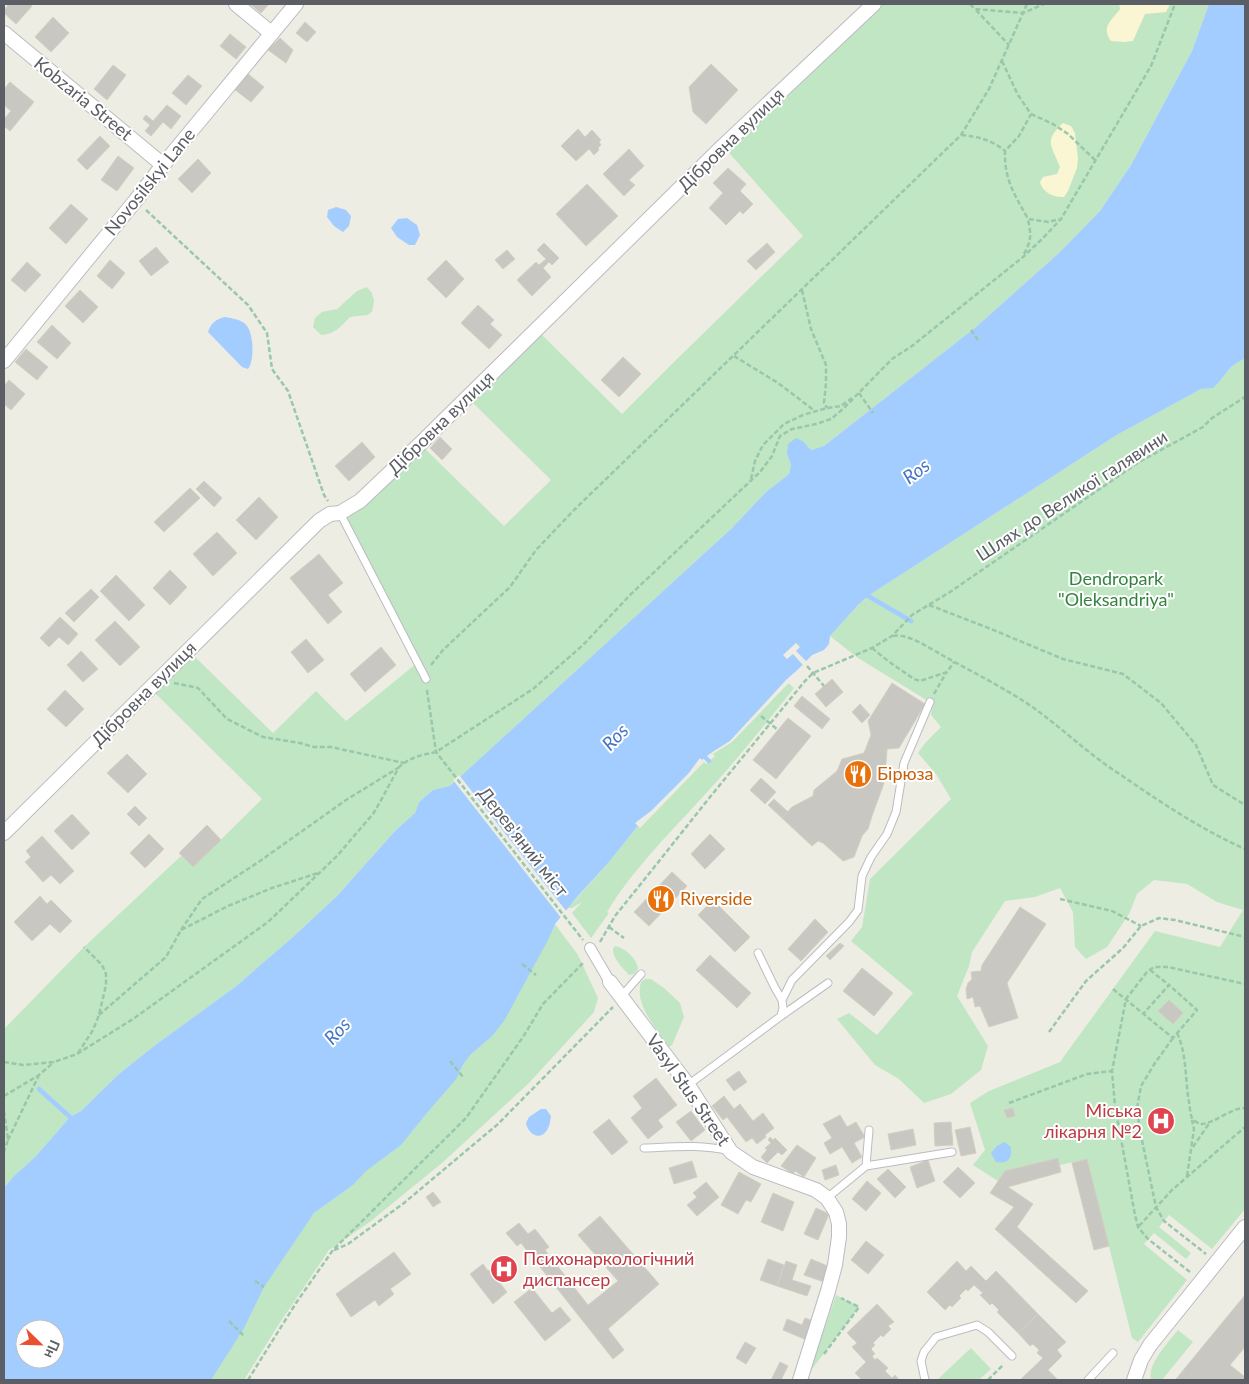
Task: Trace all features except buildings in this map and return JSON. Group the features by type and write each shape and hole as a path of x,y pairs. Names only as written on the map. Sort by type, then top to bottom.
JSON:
{"street":[{"path":"236,4 271,33"},
{"name":"Novosilskyi Lane","path":"4,361 136,200 163,164 296,4"},
{"name":"Дібровна вулиця","path":"4,833 319,520 330,514 340,513 360,500 420,444 723,146 874,4"},
{"name":"Kobzaria Street","path":"4,34 163,164"},
{"path":"591,951 610,982"},
{"name":"Vasyl Stus Street","path":"610,982 688,1085 732,1152 753,1167 816,1190 827,1198"},
{"path":"800,1380 828,1291 837,1252 839,1224 836,1212 827,1198"},
{"path":"1134,1380 1141,1360 1150,1345 1245,1226"}],"lane":[{"path":"340,513 426,679"},
{"path":"782,1000 792,980 849,922 858,910 862,876 871,857 887,834 896,812 904,763 930,702"},
{"path":"758,953 782,1000 781,1016"},
{"path":"622,997 641,974"},
{"path":"688,1085 828,983"},
{"path":"866,1166 869,1130"},
{"path":"644,1148 696,1146 732,1152"},
{"path":"827,1198 866,1166 952,1152"},
{"path":"925,1380 921,1361 924,1352 936,1337 977,1325 988,1332 1012,1356"},
{"path":"1088,1380 1113,1353"}],"path":[{"path":"970,4 1009,45"},
{"path":"436,752 426,679 432,664 443,650 510,588 536,550 574,510 961,135 990,89 1027,4"},
{"path":"975,9 1023,13 1044,4"},
{"path":"99,1015 166,957 202,899 260,861 346,800 404,763 418,756 436,752 533,689 583,645 631,594 760,472 772,456 780,436 792,429 831,419 892,359 912,346 1023,257 1060,219 1151,66 1176,4"},
{"path":"1002,61 1018,95 1031,114 1053,124 1068,134 1095,160"},
{"path":"1023,257 1030,242 1031,233 1028,219 1010,187 1004,165 1005,151 1019,136 1031,114"},
{"path":"961,135 986,139 1005,151"},
{"path":"136,200 248,304 268,333 272,369 288,390 324,495 329,503 340,513"},
{"path":"1028,219 1049,222 1060,219"},
{"path":"802,290 811,329 826,365 824,403 827,408"},
{"path":"971,330 978,340"},
{"path":"734,356 778,383 815,411"},
{"path":"750,481 763,445 784,424 815,411 841,406 859,393"},
{"path":"859,393 874,413"},
{"name":"Шлях до Великої галявини","path":"814,673 872,648 892,636 912,615 950,592 1139,462 1204,426 1212,418 1245,397"},
{"path":"929,605 1063,660 1123,674 1162,703 1196,745 1212,785 1245,805"},
{"path":"892,636 906,637 995,684 1030,705 1117,773 1177,814 1245,849"},
{"path":"872,648 914,679 920,681 947,672"},
{"path":"930,702 954,662"},
{"path":"807,666 824,686"},
{"path":"248,1380 296,1303 333,1250 466,1118 524,1037 543,1004 591,951 615,916 805,681 814,673"},
{"path":"158,680 198,688 227,718 263,737 314,747 332,747 404,763"},
{"path":"761,716 778,730"},
{"name":"Дерев'яний міст","path":"436,752 591,951"},
{"path":"4,1062 23,1066 54,1062 77,1054 133,1019 268,922 337,856 373,814 399,767"},
{"path":"181,930 228,906 272,888 319,873"},
{"path":"1060,900 1112,912 1142,926"},
{"path":"1049,1032 1086,981 1123,948 1142,926 1159,918 1245,937"},
{"path":"609,927 624,938"},
{"path":"77,1054 93,1030 99,1015 106,985 106,974 102,965 84,947"},
{"path":"522,964 536,975"},
{"path":"1181,1265 1148,1239 1138,1227 1135,1215 1115,1106 1112,1072 1126,999 1147,972 1154,967 1168,967 1245,984"},
{"path":"1150,970 1197,1010 1155,1063 1141,1086 1137,1108 1156,1207 1164,1221 1197,1246"},
{"path":"1144,1013 1168,985"},
{"path":"1113,989 1173,1038"},
{"path":"333,1250 348,1244 404,1203 498,1124 622,997"},
{"path":"1177,1033 1182,1044 1194,1129 1188,1176"},
{"path":"450,1061 462,1077"},
{"path":"4,1096 40,1076 54,1062"},
{"path":"1009,1103 1087,1074 1112,1072"},
{"path":"4,1150 40,1076"},
{"path":"1192,1118 1197,1123 1203,1124 1224,1114 1245,1108"},
{"path":"4,1111 8,1140"},
{"path":"1192,1150 1211,1121"},
{"path":"1138,1227 1188,1176 1245,1127"},
{"path":"255,1281 264,1287"},
{"path":"820,1359 859,1307 828,1291"},
{"path":"230,1321 245,1337"},
{"path":"988,1380 1012,1356"}],"green space":[{"path":"874,4 1209,4 1192,51 1131,165 1100,211 1059,253 976,327 824,446 811,450 804,442 787,454 791,465 789,474 766,492 732,528 450,786 433,790 419,802 415,813 395,831 337,896 293,937 235,987 119,1074 81,1111 70,1117 35,1157 4,1188 4,1029 84,947 181,856 193,867 262,799 155,693 193,655 273,733 316,691 346,721 417,663 340,513 420,444 504,526 551,480 472,402 540,333 622,414 803,236 723,146"},
{"path":"367,287 372,293 374,301 372,312 367,315 350,317 344,324 325,335 321,335 313,327 315,318 322,312 337,309 357,291"},
{"name":"Dendropark \"Oleksandriya\"","path":"1245,358 1245,1209 1212,1249 1169,1215 1159,1227 1191,1253 1186,1259 1154,1233 1144,1244 1187,1280 1138,1342 1132,1338 1087,1159 1060,1165 1057,1158 1005,1171 998,1181 973,1165 985,1150 970,1103 989,1091 1060,1062 1155,931 1220,947 1243,910 1217,902 1187,884 1154,880 1137,894 1129,914 1107,947 1086,959 1075,947 1073,912 1060,888 1035,897 1005,901 972,952 969,966 957,996 988,1046 981,1070 951,1094 924,1103 899,1079 875,1065 837,1019 849,1013 877,1035 913,993 851,941 862,927 870,879 951,799 936,774 918,753 941,727 931,715 933,704 858,658 830,636 868,596 1115,436 1201,389 1213,387 1231,367"},
{"path":"787,682 794,688 732,764 630,879 591,938 572,913 582,902 572,908 568,908 636,828 702,760 706,764 715,756 711,753 730,741"},
{"path":"555,924 578,955 598,998 594,1012 529,1083 442,1163 371,1221 329,1250 244,1380 179,1380 314,1213 353,1185"},
{"path":"615,946 633,957 638,969 634,974 629,975 618,963 613,953"},
{"path":"645,979 651,979 680,1003 684,1017 672,1045 669,1047 648,1016 641,1000 641,982"},
{"path":"836,1295 859,1307 809,1373"},
{"path":"1178,1330 1193,1342 1162,1380 1151,1380 1152,1367 1155,1361"},
{"path":"971,1348 991,1369 979,1380 937,1380"}],"sand":[{"path":"1119,4 1170,4 1166,12 1145,14 1133,41 1124,42 1111,41 1107,32 1108,24 1120,9"},
{"path":"1063,123 1071,126 1075,133 1078,158 1077,168 1068,191 1064,197 1060,197 1043,189 1040,182 1043,177 1057,174 1060,167 1052,149 1051,139"}],"water":[{"name":"Ros","path":"1209,4 1245,4 1245,358 1231,367 1213,388 1201,389 1115,436 868,596 858,605 830,636 829,644 824,650 812,655 730,741 705,757 636,828 609,862 578,896 555,924 504,1021 492,1036 470,1055 462,1066 457,1078 401,1145 366,1171 353,1185 314,1213 264,1287 244,1328 211,1380 4,1380 4,1188 14,1176 35,1157 70,1117 81,1111 119,1074 235,987 293,937 337,896 395,831 415,813 419,802 433,790 450,786 732,528 766,492 789,474 791,465 787,454 788,444 796,438 804,442 811,450 824,446 976,327 1059,253 1100,211 1131,165 1192,51"},
{"path":"336,207 346,210 351,216 349,226 343,232 334,226 327,217 328,210"},
{"path":"407,218 417,225 420,235 415,245 409,245 397,237 391,228 398,219"},
{"path":"225,317 242,322 250,331 252,359 248,369 242,367 208,332 214,322"},
{"path":"541,1109 546,1109 551,1116 549,1127 539,1136 529,1131 526,1123 529,1117"},
{"path":"1004,1142 1011,1147 1010,1158 1004,1162 996,1162 991,1153"}],"pier":[{"path":"796,643 800,647 796,651 808,663 732,742 713,754 711,753 730,741 786,680 803,665 793,654 787,659 783,655"},
{"path":"700,758 704,762 640,828 635,823 651,811 688,774"},
{"path":"459,775 567,912 562,919 453,780"}],"waterway":[{"path":"868,596 911,621"},
{"path":"705,757 709,761"},
{"path":"39,1089 70,1117"}],"place":[{"name":"Бірюза","path":"858,774"},
{"name":"Riverside","path":"661,899"},
{"name":"Міська лікарня №2","path":"1161,1121"},
{"name":"Психонаркологічний диспансер","path":"504,1269"}]}
